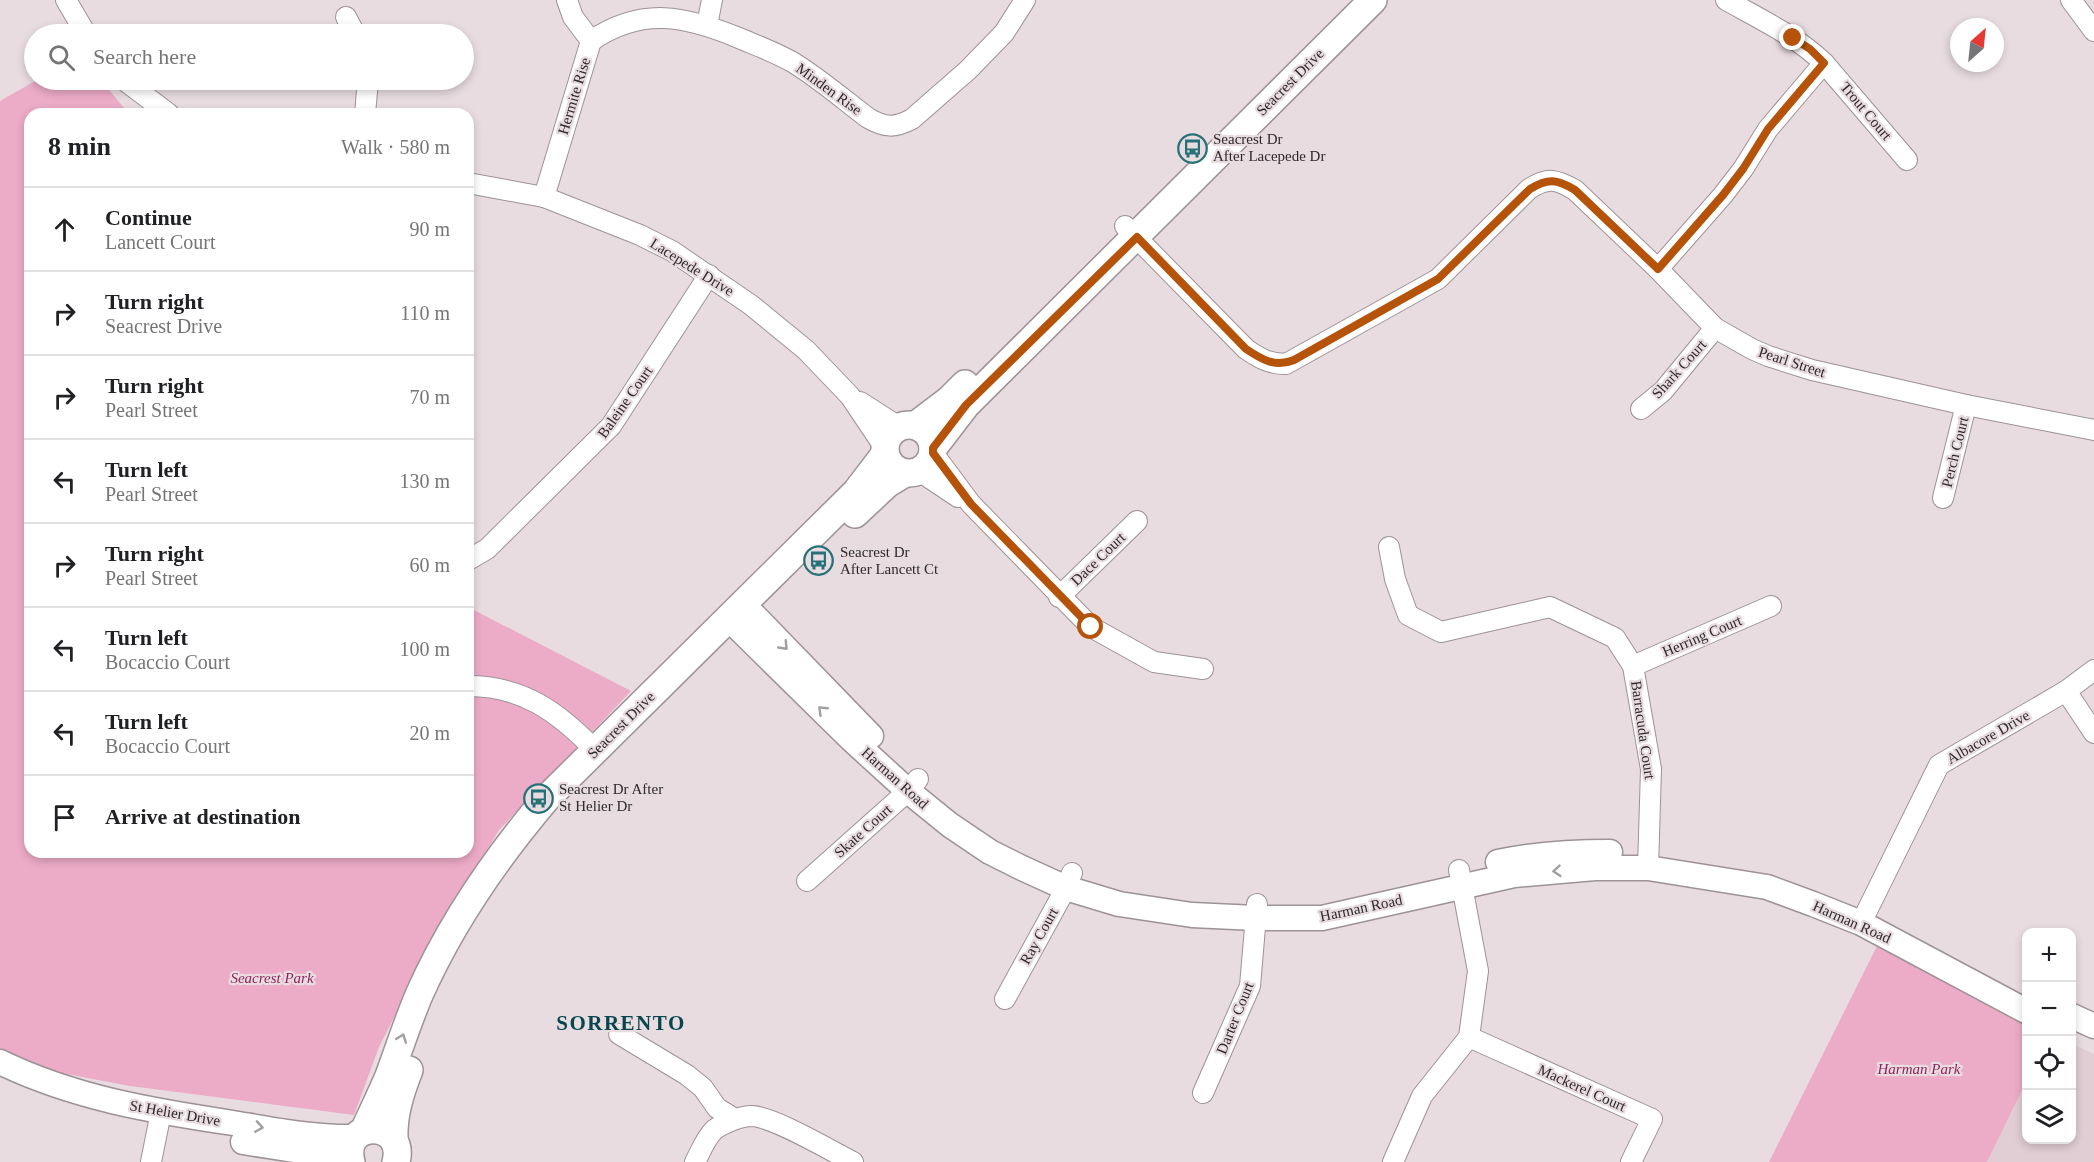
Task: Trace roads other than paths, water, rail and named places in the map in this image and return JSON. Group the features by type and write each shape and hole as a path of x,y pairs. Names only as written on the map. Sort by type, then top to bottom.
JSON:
{"main road":[{"name":"Seacrest Drive","path":"355,1148 382,1093 420,994 445,945 474,895 528,821 595,750 872,497 887,484 923,461 966,405 1352,0"},
{"name":"Seacrest Drive","path":"395,1151 393,1123 397,1105 457,951 489,897 526,846 556,810 741,617 856,492 896,438 949,400 1131,231 1373,0"},
{"path":"928,434 923,461 892,466 896,438 928,434"},
{"path":"355,1148 377,1129 389,1135 395,1151"}],"street":[{"path":"66,0 80,24"},
{"name":"Hermite Rise","path":"544,197 591,41 573,17 567,0"},
{"path":"707,25 712,0"},
{"name":"Minden Rise","path":"591,41 608,29 640,19 687,20 707,25 772,51 794,63 868,118 890,127 901,125 912,119 968,70 1004,33 1025,0"},
{"name":"Trout Court","path":"1726,0 1810,49 1848,88 1907,160"},
{"path":"2071,0 2094,31"},
{"path":"1658,269 1723,195 1743,169 1768,129 1824,63"},
{"path":"137,90 161,108"},
{"path":"366,108 367,90"},
{"name":"Pearl Street","path":"1131,231 1246,349 1262,360 1286,364 1438,279 1530,189 1541,182 1551,180 1562,182 1575,190 1658,269 1715,328 1752,349 1812,370 1966,405 2094,430"},
{"name":"Lacepede Drive","path":"474,184 544,197 640,235 672,251 751,305 806,350 850,396 896,438"},
{"name":"Baleine Court","path":"474,557 487,549 611,426 709,275"},
{"name":"Shark Court","path":"1641,409 1663,391 1715,328"},
{"name":"Perch Court","path":"1943,498 1966,405"},
{"path":"923,461 971,504 1059,597 1091,627 1154,662 1203,669"},
{"name":"Dace Court","path":"1059,597 1137,522"},
{"name":"Barracuda Court","path":"1389,547 1395,579 1408,615 1441,632 1550,607 1615,638 1633,666 1651,769 1649,860"},
{"name":"Herring Court","path":"1633,666 1771,606"},
{"name":"Harman Road","path":"741,617 871,736 950,825 990,852 1069,880 1119,904 1192,915 1257,911 1322,918 1461,878 1537,873 1649,860 1767,887 1864,917 2022,992"},
{"name":"Albacore Drive","path":"1864,917 1939,765 2066,692 2094,670"},
{"path":"474,686 488,686 531,699 549,710 595,750"},
{"path":"2066,692 2094,733"},
{"name":"Skate Court","path":"807,881 913,785"},
{"path":"1393,1162 1422,1096 1469,1037 1479,971 1461,878"},
{"name":"Ray Court","path":"1005,999 1069,880"},
{"name":"Darter Court","path":"1203,1093 1250,986 1257,911"},
{"name":"Harman Road","path":"1864,917 2022,1009"},
{"path":"2076,1018 2094,1026"},
{"path":"619,1034 687,1075 703,1088 717,1108 735,1119"},
{"path":"2076,1036 2094,1044"},
{"name":"Mackerel Court","path":"1469,1037 1652,1119 1631,1162"},
{"name":"St Helier Drive","path":"0,1062 36,1078 159,1120"},
{"name":"St Helier Drive","path":"0,1080 42,1098 85,1112 323,1137 355,1148"},
{"path":"695,1162 708,1138 716,1129 735,1119 754,1116 782,1126 853,1162"},
{"path":"151,1162 159,1120"}],"place":[{"name":"Seacrest Dr After Lacepede Dr","path":"1192,148"},
{"name":"Seacrest Dr After Lancett Ct","path":"819,561"},
{"name":"Seacrest Dr After St Helier Dr","path":"538,798"}],"district":[{"name":"SORRENTO","path":"621,1023"}],"park label":[{"name":"Seacrest Park","path":"272,978"},
{"name":"Harman Park","path":"1919,1069"}]}
